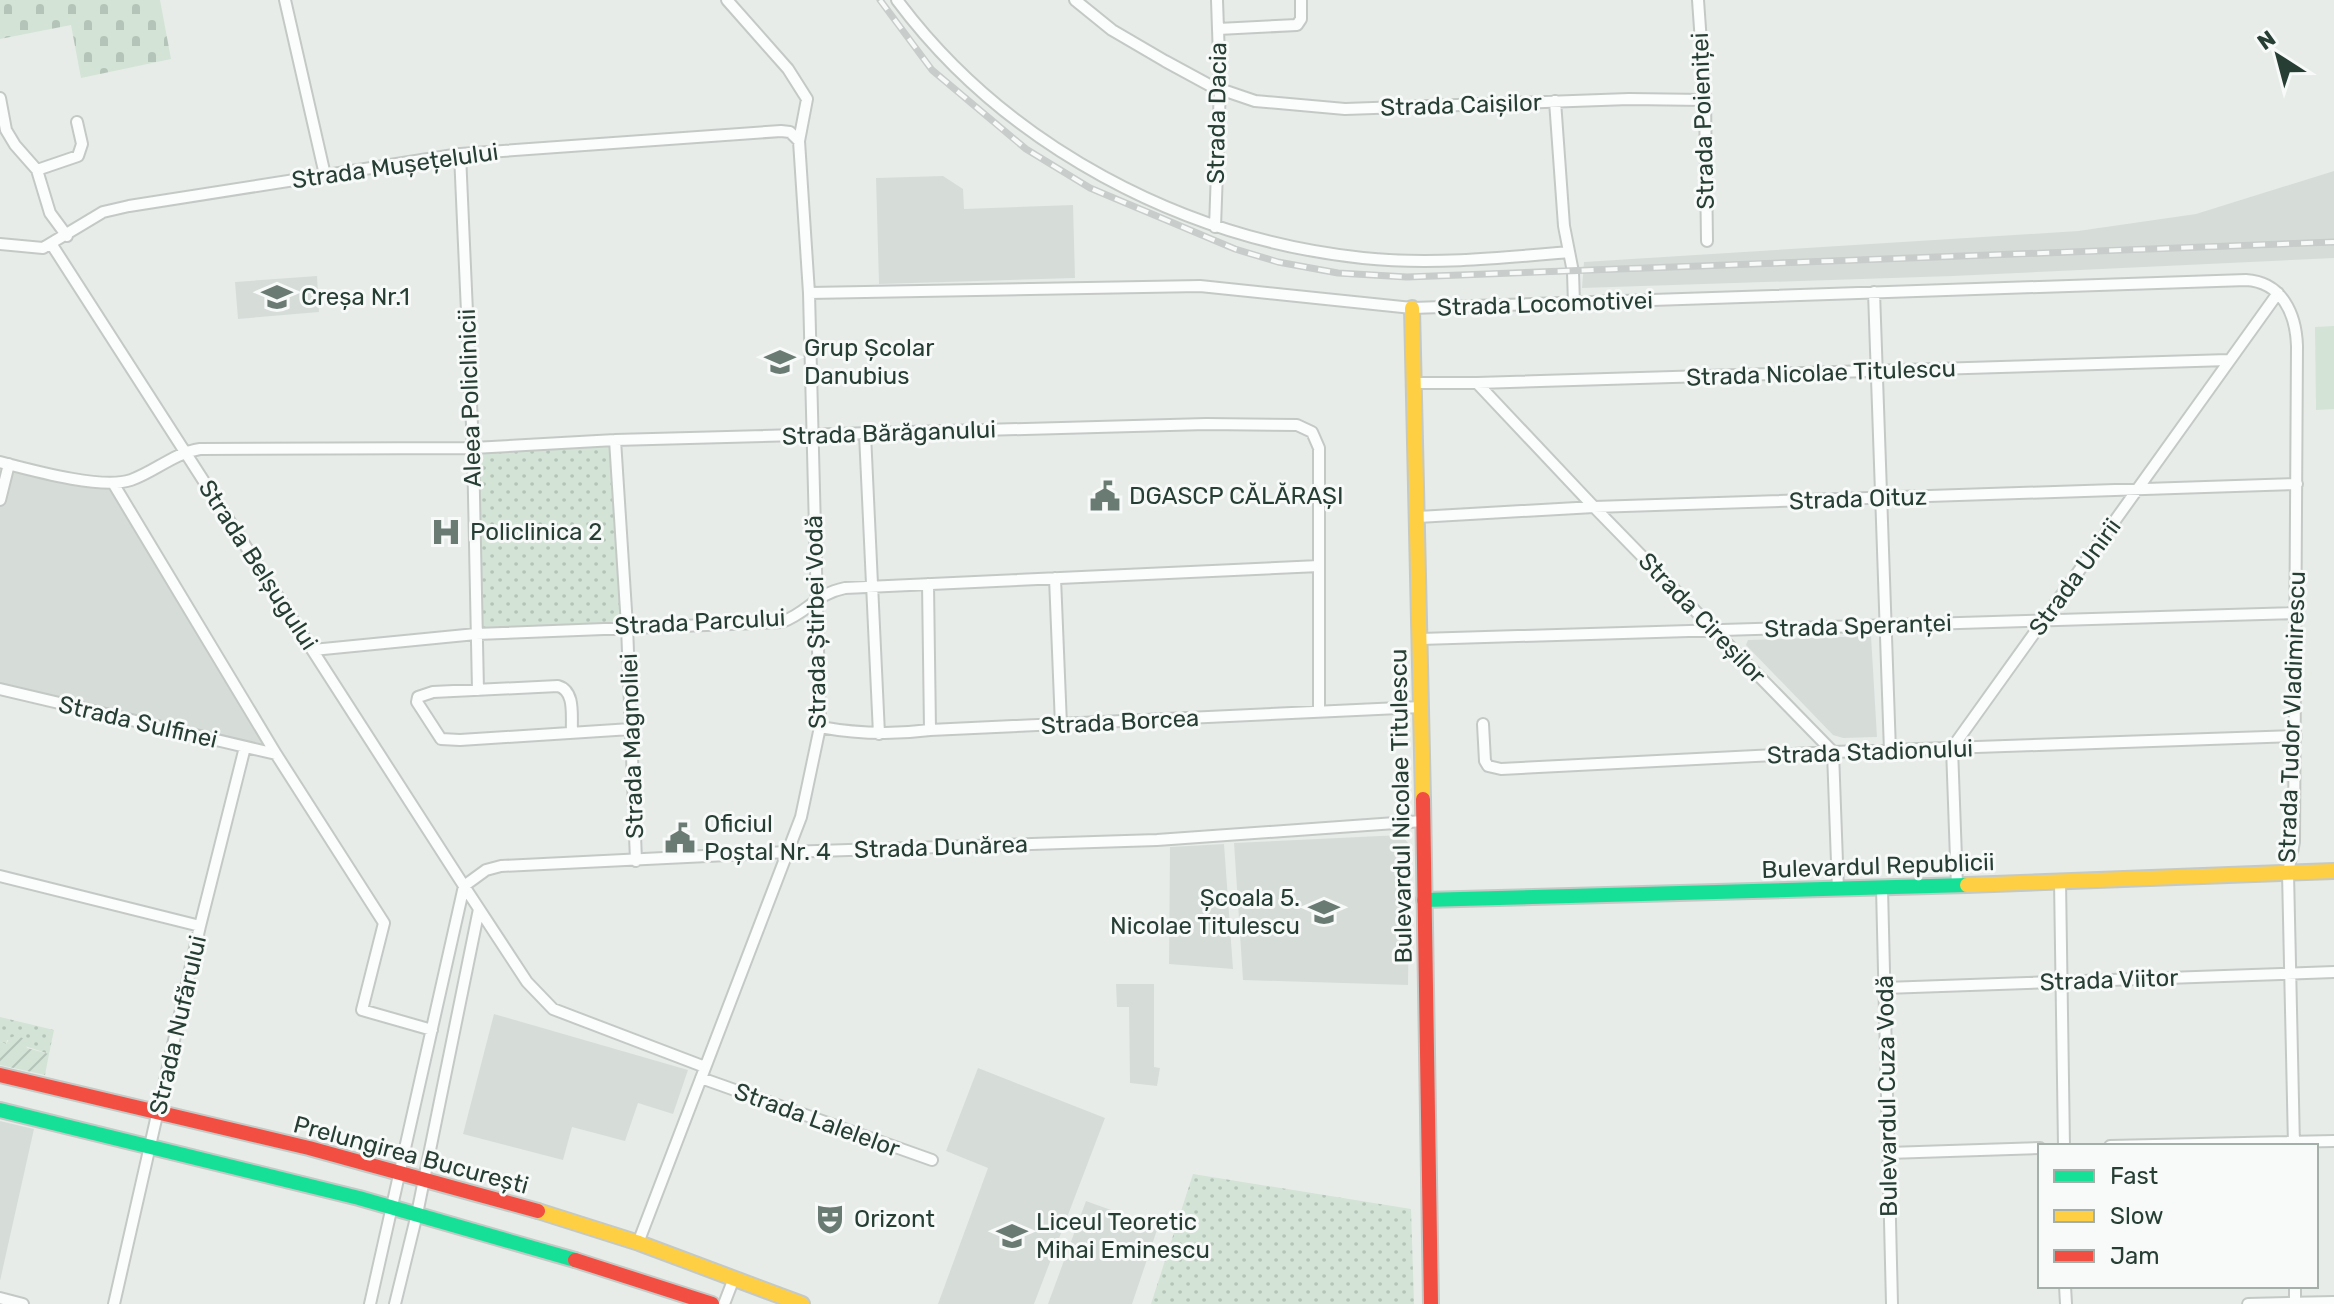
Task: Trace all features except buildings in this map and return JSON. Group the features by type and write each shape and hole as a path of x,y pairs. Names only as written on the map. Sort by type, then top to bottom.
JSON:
{"main road":[{"name":"Bulevardul Nicolae Titulescu","path":"1412,308 1431,1304"},
{"name":"Bulevardul Republicii","path":"1424,900 1838,890 2334,871"},
{"name":"Prelungirea București","path":"0,1075 425,1178 638,1243 802,1304"},
{"path":"0,1110 393,1207 602,1265 712,1304"}],"street":[{"path":"285,0 325,175"},
{"name":"Strada Știrbei Vodă","path":"638,1243 801,817 820,727 809,293 799,141 807,99 788,69 727,0"},
{"name":"Strada Locomotivei","path":"897,0 915,24 968,78 1023,127 1074,160 1121,185 1215,227 1301,248 1363,258 1422,260 1569,252"},
{"name":"Strada Caișilor","path":"1075,0 1112,30 1136,44 1211,86 1255,101 1345,109 1555,101 1705,100"},
{"name":"Strada Dacia","path":"1215,227 1220,87 1217,0"},
{"path":"1218,29 1297,25 1301,19 1301,0"},
{"name":"Strada Poieniței","path":"1698,0 1705,100 1707,241"},
{"path":"0,98 6,130 37,170 50,213 67,236"},
{"path":"1555,101 1564,226 1574,304"},
{"path":"37,170 78,156 82,144 77,122"},
{"name":"Strada Mușețelului","path":"52,245 103,212 460,154 781,131 790,132 799,141"},
{"name":"Aleea Policlinicii","path":"460,154 473,448 478,690"},
{"path":"0,244 34,248 52,245"},
{"name":"Strada Belșugului","path":"52,245 479,909"},
{"name":"Strada Locomotivei","path":"809,293 1200,286 1412,308 2246,280 2267,284 2278,293"},
{"path":"1874,292 1890,751"},
{"name":"Strada Unirii","path":"1952,748 2278,293"},
{"name":"Strada Tudor Vladimirescu","path":"2278,293 2292,313 2296,330 2296,736 2294,842 2288,873 2294,1144"},
{"name":"Strada Nicolae Titulescu","path":"1415,383 2228,360"},
{"name":"Strada Cireșilor","path":"1477,383 1833,752"},
{"name":"Strada Bărăganului","path":"184,452 200,449 473,448 615,440 1206,424 1297,425 1307,428 1316,438 1319,448 1319,711"},
{"path":"865,434 879,734"},
{"name":"Strada Magnoliei","path":"615,440 627,626 636,861"},
{"path":"0,500 4,463 81,480 113,483 128,481 184,452"},
{"path":"113,483 276,754 384,923 362,1010 432,1030"},
{"name":"Strada Oituz","path":"1418,517 1594,507 2297,484"},
{"name":"Strada Parcului","path":"313,650 476,634 782,622 804,612 817,598 837,589 872,586 1319,566"},
{"path":"1055,578 1061,725"},
{"path":"928,584 930,730"},
{"name":"Strada Speranței","path":"1420,639 2297,613"},
{"path":"572,733 570,699 564,688 433,692 421,694 417,702 446,741 572,733 631,729"},
{"name":"Strada Sulfinei","path":"0,689 276,754"},
{"name":"Strada Borcea","path":"820,727 879,734 1421,707"},
{"name":"Strada Stadionului","path":"1483,724 1485,761 1495,768 1833,752 2296,736"},
{"name":"Strada Nufărului","path":"114,1304 200,926 245,747"},
{"path":"1952,748 1957,886"},
{"path":"1833,752 1838,890"},
{"name":"Strada Dunărea","path":"464,886 486,870 501,866 787,852 1157,840 1423,821"},
{"path":"0,876 200,926"},
{"path":"2060,881 2064,1144"},
{"path":"370,1304 464,886"},
{"name":"Bulevardul Cuza Vodă","path":"1882,888 1892,1304"},
{"path":"395,1304 425,1178 479,909"},
{"name":"Strada Lalelelor","path":"479,909 527,982 553,1009 703,1073 932,1160"},
{"name":"Strada Viitor","path":"1885,988 2334,972"},
{"path":"2294,1144 2334,1141"},
{"path":"1888,1153 2038,1148"},
{"path":"724,1304 734,1278"},
{"path":"0,1298 23,1304"},
{"path":"2248,1304 2334,1302"}],"shaded area":[{"path":"2334,171 2334,258 1953,276 1582,288 1584,262 2078,231 2196,214"},
{"path":"943,176 963,189 964,209 1073,205 1075,278 879,284 876,178"},
{"name":"Creșa Nr.1","path":"317,276 319,312 238,319 235,282"},
{"path":"9,464 113,483 276,754 0,689 0,500"},
{"path":"1871,636 1877,737 1843,738 1833,735 1746,645 1748,640"},
{"name":"Școala 5. Nicolae Titulescu","path":"1401,835 1410,845 1408,985 1243,980 1234,843"},
{"path":"1224,844 1233,969 1169,964 1170,847"},
{"path":"1116,984 1154,984 1154,1067 1160,1068 1157,1086 1130,1083 1129,1007 1117,1007"},
{"path":"494,1014 688,1070 673,1114 638,1103 625,1141 572,1127 563,1160 463,1134"},
{"name":"Liceul Teoretic Mihai Eminescu","path":"978,1068 1105,1118 1034,1304 938,1304 988,1168 946,1151"},
{"path":"0,1121 34,1129 0,1281"},
{"path":"1086,1201 1158,1227 1132,1304 1048,1304"}],"green space":[{"path":"0,0 160,0 171,59 81,78 71,25 0,39"},
{"path":"2334,326 2334,409 2316,410 2315,327"},
{"path":"615,440 627,626 476,634 473,448"},
{"path":"0,1017 54,1030 49,1054 7,1040 6,1044 0,1042"},
{"path":"17,1035 24,1039 27,1048 49,1054 45,1075 0,1065 0,1042 6,1044"},
{"path":"1193,1174 1411,1209 1414,1304 1151,1304"}],"railway":[{"path":"880,0 932,70 1026,149 1090,188 1235,249 1278,262 1338,273 1407,277 2334,242"}],"traffic: fast":[{"path":"1424,900 1967,885"},
{"path":"0,1110 359,1198 575,1260"}],"traffic: slow":[{"path":"1412,308 1423,799"},
{"path":"1967,885 2334,871"},
{"path":"538,1211 639,1243 802,1304"}],"traffic: jam":[{"path":"1423,799 1431,1304"},
{"path":"0,1075 309,1148 538,1211"},
{"path":"575,1260 712,1304"}],"place":[{"name":"Creșa Nr.1","path":"277,297"},
{"name":"Grup Școlar Danubius","path":"780,362"},
{"name":"DGASCP CĂLĂRAȘI","path":"1105,496"},
{"name":"Policlinica 2","path":"446,532"},
{"name":"Oficiul Poștal Nr. 4","path":"680,838"},
{"name":"Școala 5. Nicolae Titulescu","path":"1324,912"},
{"name":"Orizont","path":"830,1219"},
{"name":"Liceul Teoretic Mihai Eminescu","path":"1012,1236"}]}
